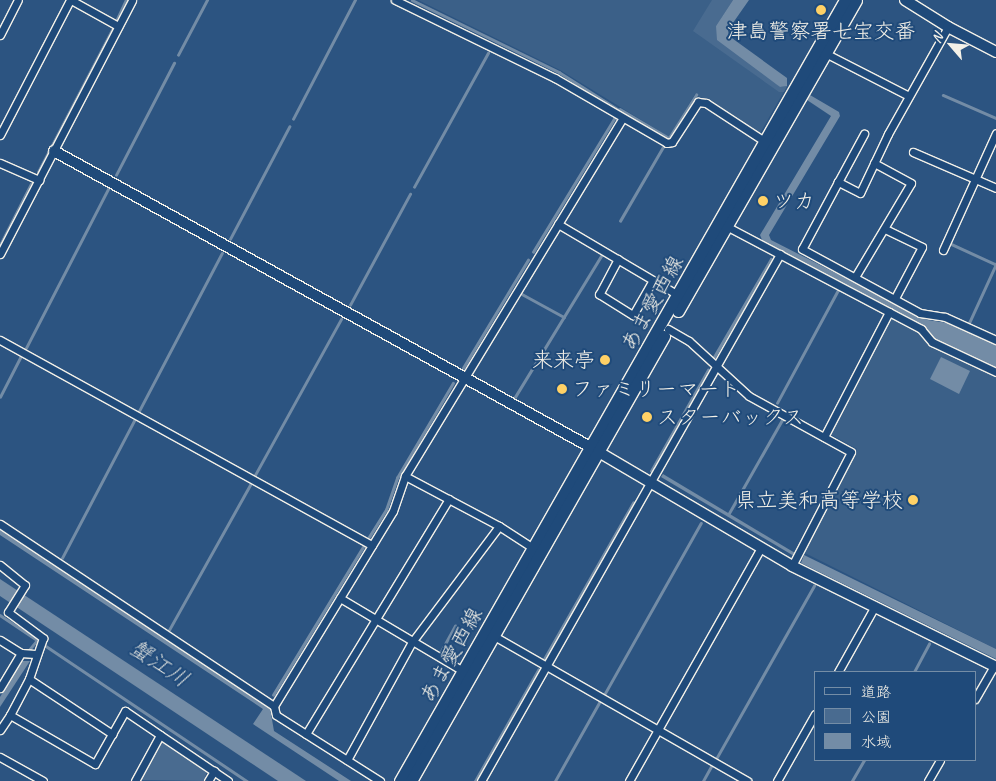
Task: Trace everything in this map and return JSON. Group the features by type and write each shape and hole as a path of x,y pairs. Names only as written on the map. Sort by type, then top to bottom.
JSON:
{"main road":[{"name":"あま愛西線","path":"411,781 494,636 678,295 845,0"},
{"name":"あま愛西線","path":"400,781 533,548 668,329 856,0"}],"street":[{"path":"0,34 18,0"},
{"path":"0,135 3,122 70,0 118,26"},
{"path":"0,254 132,0"},
{"path":"395,0 554,78 667,143 672,142 695,103 702,102 764,141"},
{"path":"905,0 948,27 996,52"},
{"path":"838,182 860,193 948,27"},
{"path":"825,53 910,96"},
{"path":"274,706 393,511 405,476 623,118"},
{"path":"864,134 802,249 920,313 945,317 996,340"},
{"path":"943,250 996,134"},
{"path":"54,151 595,450 792,566 995,666 976,697"},
{"path":"913,152 996,188"},
{"path":"0,163 39,180"},
{"path":"855,277 911,183 874,164"},
{"path":"558,224 678,295"},
{"path":"726,226 921,329 932,342 996,372"},
{"path":"885,229 922,246 895,298"},
{"path":"481,781 780,254"},
{"path":"618,259 599,294 633,315 652,280"},
{"path":"824,437 889,312"},
{"path":"668,329 689,341 749,396 851,452 792,566"},
{"path":"0,340 372,545"},
{"path":"405,476 499,526 533,548"},
{"path":"306,734 449,500"},
{"path":"0,524 274,706 276,715 380,781"},
{"path":"347,760 412,642 499,526"},
{"path":"629,781 762,548"},
{"path":"0,565 25,585 10,610 11,615 44,638 36,654 29,679 10,714 1,726"},
{"path":"340,598 462,671"},
{"path":"839,671 875,606"},
{"path":"494,636 747,781"},
{"path":"0,640 21,653 36,654"},
{"path":"0,688 21,653"},
{"path":"29,679 112,734"},
{"path":"10,714 94,764 125,711 228,781"},
{"path":"777,781 814,716"},
{"path":"135,781 160,735"},
{"path":"0,757 43,781"},
{"path":"928,781 939,761"},
{"path":"208,781 214,772"}],"shaded area":[{"path":"418,0 733,0 716,26 780,87 787,86 759,135 695,94 669,137 560,70"},
{"name":"県立美和高等学校","path":"890,316 996,375 996,649 803,552 857,449 828,433"}],"green space":[{"path":"712,0 733,0 716,26 780,87 787,86 784,92 779,92 693,31"},
{"path":"164,742 207,771 204,781 139,780 159,744"}],"water":[{"path":"733,0 749,0 728,30 729,36 787,78 787,86 780,87 717,40 716,26"},
{"path":"810,95 839,112 840,116 769,235 771,240 928,320 948,323 996,345 996,368 935,340 924,326 763,242 760,235 831,116 807,100"},
{"path":"941,357 970,371 959,394 930,379"},
{"path":"663,474 795,553 794,556 661,477"},
{"path":"0,529 270,708 274,731 351,781 339,781 253,724 263,709 0,535"},
{"path":"804,555 996,649 996,659 801,563"},
{"path":"0,579 306,781 278,781 0,596"},
{"path":"22,661 30,661 0,707 0,697"}],"waterway":[{"path":"117,19 126,0"},
{"path":"178,55 207,0"},
{"path":"293,119 355,0"},
{"path":"412,0 559,72 619,110"},
{"path":"38,172 112,30"},
{"path":"414,187 488,53"},
{"path":"116,175 174,63"},
{"path":"620,109 669,138 696,95"},
{"path":"943,95 996,118"},
{"path":"533,252 614,119"},
{"path":"230,239 289,127"},
{"path":"620,221 663,147"},
{"path":"0,245 31,184"},
{"path":"26,348 108,189"},
{"path":"350,305 410,194"},
{"path":"949,243 995,264"},
{"path":"139,411 222,253"},
{"path":"515,397 603,253"},
{"path":"714,357 771,259"},
{"path":"463,368 528,260"},
{"path":"969,323 996,264"},
{"path":"777,403 838,290"},
{"path":"522,294 564,317"},
{"path":"255,475 341,319"},
{"path":"0,397 21,356"},
{"path":"651,471 708,370"},
{"path":"369,537 386,510 397,478 453,383"},
{"path":"62,558 135,419"},
{"path":"728,515 782,420"},
{"path":"169,630 251,483"},
{"path":"544,659 633,503"},
{"path":"604,695 701,523"},
{"path":"273,695 363,547"},
{"path":"716,759 814,586"},
{"path":"0,615 40,642"},
{"path":"440,653 455,626"},
{"path":"29,650 37,640"},
{"path":"915,671 929,644"},
{"path":"46,646 247,781"},
{"path":"475,781 538,670"},
{"path":"555,781 600,701"},
{"path":"852,781 863,761"},
{"path":"703,781 712,765"}],"place":[{"name":"津島警察署七宝交番","path":"821,10"},
{"name":"ツカ","path":"763,201"},
{"name":"来来亭","path":"605,360"},
{"name":"ファミリーマート","path":"562,389"},
{"name":"スターバックス","path":"647,417"},
{"name":"県立美和高等学校","path":"913,500"}],"water label":[{"name":"蟹江川","path":"159,664"}]}
